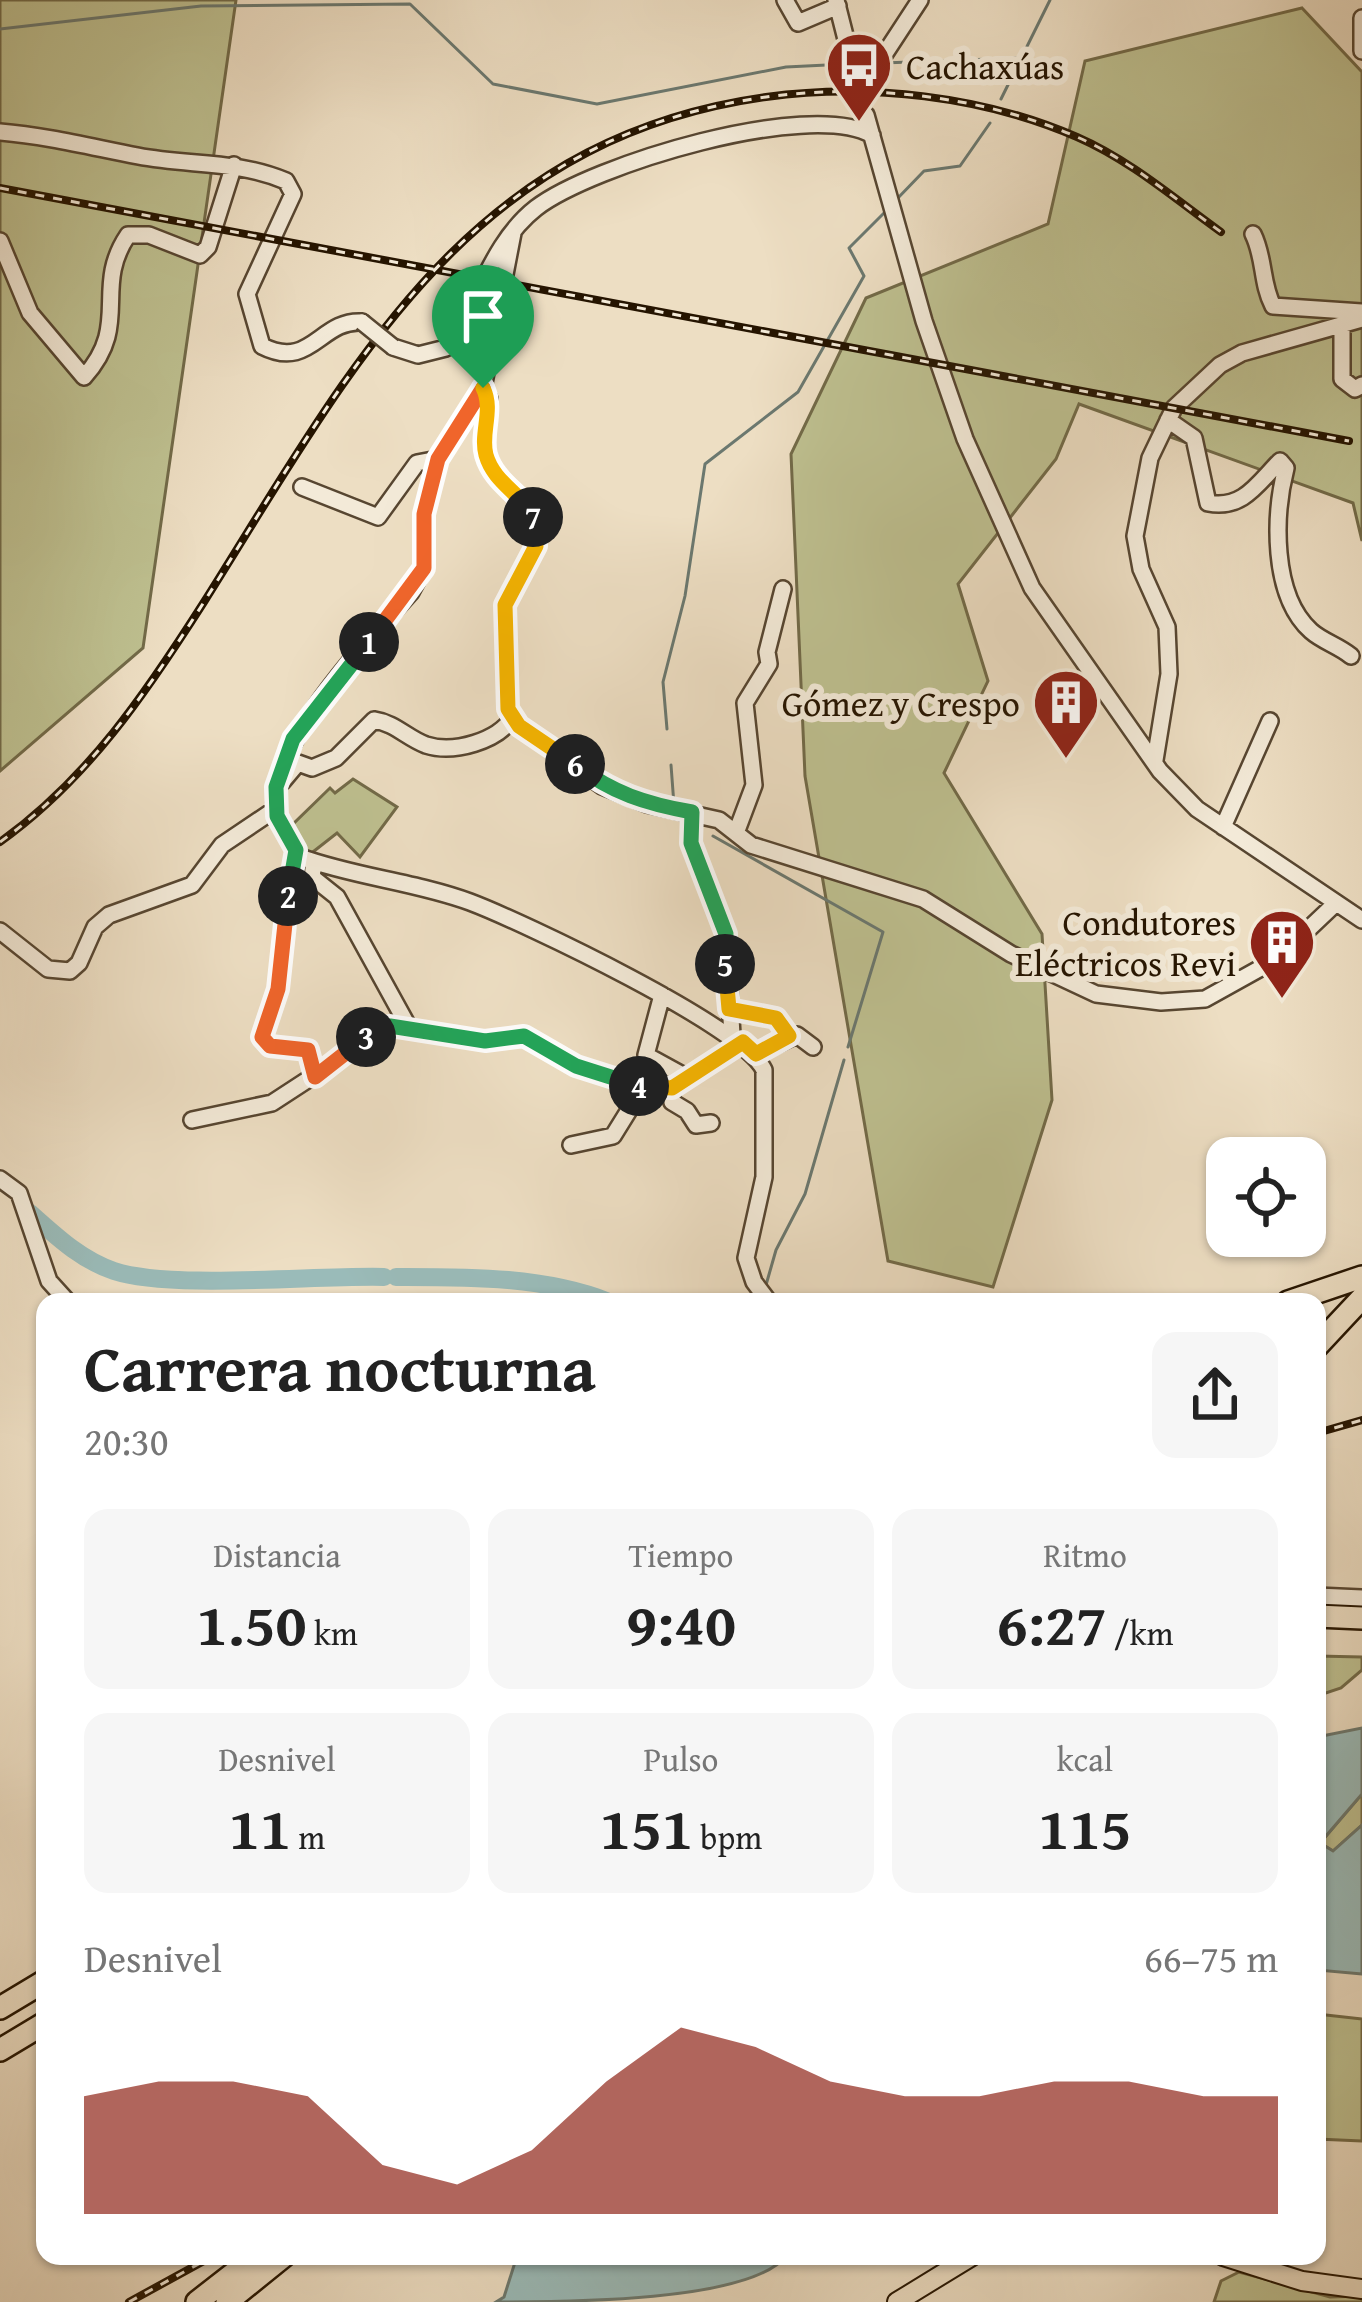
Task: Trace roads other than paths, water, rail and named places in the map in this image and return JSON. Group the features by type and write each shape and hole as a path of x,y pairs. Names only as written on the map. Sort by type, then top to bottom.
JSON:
{"highway":[{"path":"1315,1293 1362,1277"},
{"path":"1326,1335 1362,1298"},
{"path":"1326,1616 1362,1618"},
{"path":"1326,1631 1362,1630"},
{"path":"0,2007 36,1986"},
{"path":"0,2050 36,2028"},
{"path":"197,2302 244,2265"},
{"path":"227,2302 273,2265"}],"main road":[{"path":"897,2302 957,2265"},
{"path":"1251,2265 1302,2281 1362,2289"}],"street":[{"path":"784,0 798,23 837,3 852,61 884,55 920,0"},
{"path":"1362,18 1362,51"},
{"path":"866,115 965,439 1032,588 1155,760 1197,808 1362,920"},
{"path":"0,132 79,140 140,157 234,165 286,181 293,194 247,294 262,346 280,355 300,352 349,321 362,322 393,347 418,356 446,348 513,232 534,209 562,192 662,149 799,128 850,126 872,135"},
{"path":"0,241 30,313 84,376 102,356 112,329 112,259 128,235 149,235 200,255 208,247 234,165"},
{"path":"315,1077 308,1050 270,1046 262,1037 278,989 296,850 277,808 276,788 293,739 411,592 424,568 424,514 438,459 483,388 513,232"},
{"path":"1253,234 1264,257 1265,292 1273,306 1362,315"},
{"path":"1155,760 1169,674 1166,627 1141,569 1135,536 1150,458 1168,420 1190,390 1242,353 1342,327 1362,315"},
{"path":"1342,327 1342,379 1355,389 1362,385"},
{"path":"483,388 489,399 484,452 498,479 527,505 536,524 536,546 505,605 508,709 602,786 647,804 719,820 770,851 923,898 1011,954 1096,994 1205,999 1276,959 1336,903"},
{"path":"1168,420 1194,438 1208,503 1224,506 1250,494 1280,460 1286,468 1276,506 1294,608 1312,631 1351,656"},
{"path":"302,487 378,517 417,463 438,459"},
{"path":"736,833 754,784 745,703 769,664 767,652 783,589"},
{"path":"276,788 298,763 312,768 336,758 374,720 391,722 429,746 481,742 504,731 513,716"},
{"path":"1223,827 1270,721"},
{"path":"0,931 48,969 70,971 79,963 95,926 109,915 192,885 221,845 277,808"},
{"path":"692,812 691,843 726,934 729,1009 744,1044 764,1070 764,1177 746,1258 762,1293"},
{"path":"296,850 314,862 470,902 662,995 744,1044"},
{"path":"314,862 312,877 337,897 407,1026"},
{"path":"662,995 646,1055 688,1078"},
{"path":"729,1009 776,1018 789,1036"},
{"path":"193,1120 272,1102 315,1077 364,1038 390,1026 485,1041 524,1036 576,1066 644,1087 672,1088 744,1044 789,1036 804,1037 813,1048"},
{"path":"571,1144 613,1136 644,1087"},
{"path":"672,1088 672,1102 687,1111 696,1125 711,1123"},
{"path":"0,1179 14,1184 49,1281 60,1293"},
{"path":"1326,1596 1362,1598"}],"water":[{"path":"1362,1728 1362,1794 1326,1836 1326,1735"},
{"path":"1362,1825 1362,1974 1326,1971 1326,1847 1333,1851"},
{"path":"514,2265 774,2265 735,2283 697,2291 609,2300 496,2302 504,2297"}],"waterway":[{"path":"1001,99 1050,0"},
{"path":"0,29 201,6 410,4 493,84 597,104 786,67 847,64"},
{"path":"856,64 1021,58"},
{"path":"896,200 924,171 960,166 990,123"},
{"path":"667,729 663,682 685,596 705,464 798,392 864,276 849,248 885,212"},
{"path":"671,765 674,805"},
{"path":"713,836 883,932 848,1047"},
{"path":"766,1285 776,1250 805,1194 844,1060"},
{"path":"30,1213 91,1261 140,1277 207,1281 384,1277"},
{"path":"396,1277 477,1278 584,1293"}],"tunnel":[{"path":"853,67 866,115"}],"railway":[{"path":"0,842 61,791 137,701 312,431 367,351 427,278 495,214 572,161 661,121 766,97 844,92 924,96 1003,111 1097,146 1221,232"},
{"path":"0,188 1349,441"},
{"path":"1326,1430 1362,1420"},
{"path":"129,2302 197,2265"}],"place":[{"name":"Cachaxúas","path":"859,124"},
{"name":"Gómez y Crespo","path":"1066,761"},
{"name":"Condutores Eléctricos Revi","path":"1282,1001"}]}
